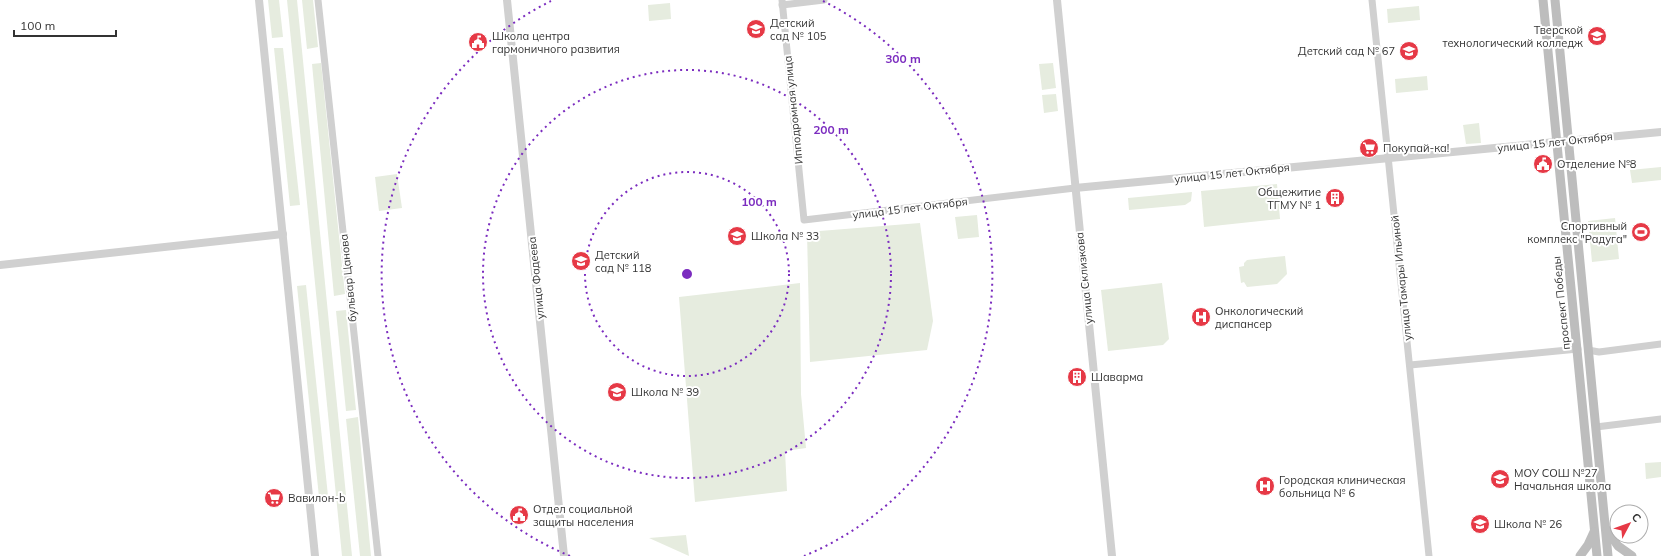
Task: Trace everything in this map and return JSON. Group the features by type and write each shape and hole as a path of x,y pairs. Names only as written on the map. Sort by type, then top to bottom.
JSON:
{"main road":[{"name":"проспект Победы","path":"1543,0 1597,556"},
{"name":"проспект Победы","path":"1555,0 1608,556"},
{"path":"1605,527 1614,542 1632,556"},
{"path":"1580,556 1588,545 1595,529"}],"street":[{"path":"259,0 316,556"},
{"name":"бульвар Цанова","path":"318,0 378,556"},
{"name":"улица Фадеева","path":"507,0 564,556"},
{"path":"782,2 824,0"},
{"name":"улица Склизкова","path":"1057,0 1112,556"},
{"name":"улица Тамары Ильиной","path":"1372,0 1429,556"},
{"name":"Ипподромная улица","path":"782,2 804,220"},
{"name":"улица 15 лет Октября","path":"804,220 1076,188 1661,132"},
{"path":"0,265 283,234"},
{"path":"1588,350 1599,352 1661,344"},
{"path":"1410,365 1578,349"},
{"path":"1596,427 1661,419"}],"shaded area":[{"path":"268,0 279,0 283,37 272,38"},
{"path":"287,0 297,0 352,556 342,556"},
{"path":"302,0 313,0 318,47 307,49"},
{"path":"670,3 671,19 649,21 648,5"},
{"path":"1419,6 1420,20 1388,23 1387,9"},
{"path":"274,48 283,48 300,205 290,206"},
{"path":"321,63 345,294 334,296 312,64"},
{"path":"1053,63 1056,88 1042,90 1039,64"},
{"path":"1427,76 1428,90 1396,93 1395,79"},
{"path":"1056,94 1058,111 1044,113 1042,95"},
{"path":"1479,123 1481,143 1466,144 1463,125"},
{"path":"1661,167 1661,180 1632,183 1630,170"},
{"path":"397,174 402,208 379,211 375,177"},
{"path":"1277,184 1280,219 1204,227 1201,191"},
{"path":"1192,192 1191,201 1185,205 1129,210 1128,198"},
{"path":"977,215 979,237 958,239 955,217"},
{"path":"1615,218 1619,259 1592,262 1588,221"},
{"path":"920,223 933,321 927,350 810,362 807,232"},
{"path":"1285,256 1287,274 1277,284 1247,287 1244,282 1241,283 1239,267 1244,266 1244,263 1247,260"},
{"path":"800,283 801,394 806,448 785,451 787,491 695,502 679,297"},
{"path":"1162,283 1169,339 1163,345 1108,351 1101,290"},
{"path":"306,285 328,496 319,497 297,286"},
{"path":"346,310 356,410 346,411 336,311"},
{"path":"358,417 371,556 360,556 346,419"},
{"path":"1661,462 1661,477 1646,479 1645,463"},
{"path":"686,535 689,556 649,538"}],"place":[{"name":"Детский сад № 105","path":"756,29"},
{"name":"Тверской технологический колледж","path":"1597,36"},
{"name":"Школа центра гармоничного развития","path":"478,42"},
{"name":"Детский сад № 67","path":"1409,51"},
{"name":"Покупай-ка!","path":"1369,148"},
{"name":"Отделение №8","path":"1543,164"},
{"name":"Общежитие ТГМУ № 1","path":"1335,198"},
{"name":"Спортивный комплекс \"Радуга\"","path":"1641,232"},
{"name":"Школа № 33","path":"737,236"},
{"name":"Детский сад № 118","path":"581,261"},
{"name":"Онкологический диспансер","path":"1201,317"},
{"name":"Шаварма","path":"1077,377"},
{"name":"Школа № 39","path":"617,392"},
{"name":"МОУ СОШ №27 Начальная школа","path":"1500,479"},
{"name":"Городская клиническая больница № 6","path":"1265,486"},
{"name":"Вавилон-b","path":"274,498"},
{"name":"Отдел социальной защиты населения","path":"519,515"},
{"name":"Школа № 26","path":"1480,524"}]}
